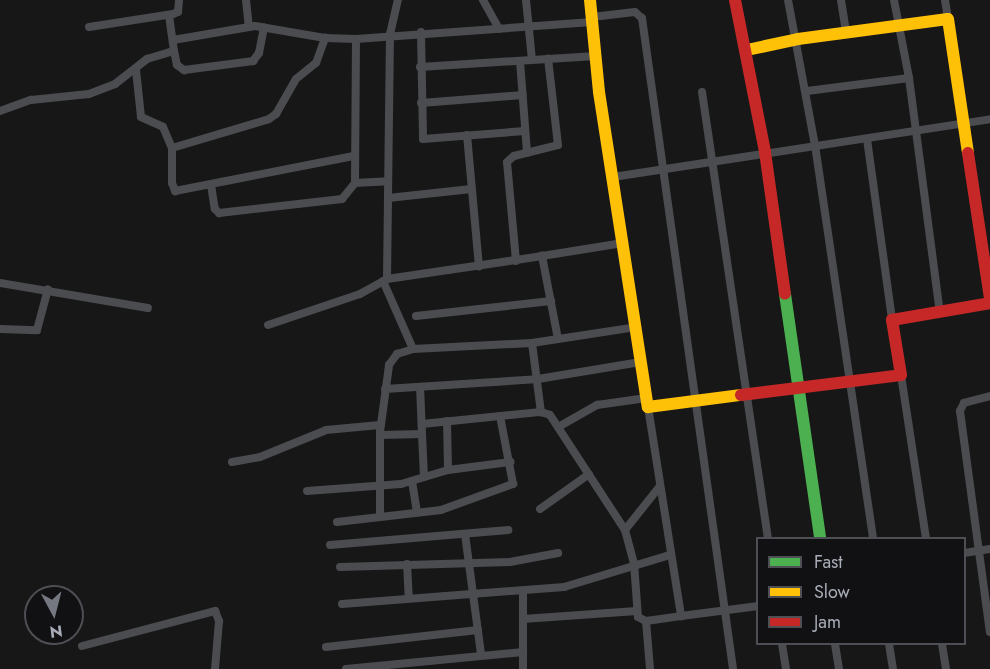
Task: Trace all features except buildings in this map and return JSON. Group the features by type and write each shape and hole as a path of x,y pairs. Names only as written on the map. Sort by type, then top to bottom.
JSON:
{"street":[{"path":"89,27 169,15 178,12 178,0"},
{"path":"246,0 249,27"},
{"path":"398,0 390,34 385,280 413,349"},
{"path":"483,0 499,29"},
{"path":"526,0 532,60"},
{"path":"590,0 613,177 681,616"},
{"path":"735,0 747,50 765,152 820,537"},
{"path":"788,0 798,39 807,92 873,537"},
{"path":"841,0 846,33"},
{"path":"894,0 909,78 940,312"},
{"path":"945,0 966,123 990,298"},
{"path":"173,40 249,27 264,27 325,38 356,39 390,34 530,28 641,14 727,609 733,669"},
{"path":"169,15 177,65 184,70 253,61 259,53 264,27"},
{"path":"747,50 798,39 948,19"},
{"path":"422,32 420,67 423,139 525,131"},
{"path":"172,148 269,119 296,79 316,63 325,38"},
{"path":"211,185 215,209 219,213 342,199 355,183 356,39"},
{"path":"0,111 31,100 89,94 115,84 136,70 147,59 174,51"},
{"path":"420,67 596,56"},
{"path":"516,261 507,162 527,153 558,145 548,59"},
{"path":"520,61 527,153"},
{"path":"136,70 141,117 163,127 172,148 172,183 176,191 354,156"},
{"path":"807,92 909,78"},
{"path":"702,92 715,161 768,537"},
{"path":"421,103 523,95"},
{"path":"613,177 990,119"},
{"path":"467,135 479,266"},
{"path":"867,139 926,537"},
{"path":"355,183 388,181"},
{"path":"388,198 472,189"},
{"path":"268,325 360,294 385,280 623,243"},
{"path":"542,256 558,339"},
{"path":"0,283 48,289 148,308"},
{"path":"0,329 37,330 48,289"},
{"path":"416,316 551,301"},
{"path":"892,320 990,303"},
{"path":"380,517 380,430 385,389 392,359 413,349 532,343 636,327"},
{"path":"532,343 542,412"},
{"path":"385,389 538,379 641,362"},
{"path":"560,426 597,405 697,402 849,380 901,375"},
{"path":"420,387 424,477"},
{"path":"990,396 964,404 960,411 990,632"},
{"path":"232,462 260,457 326,430 422,429 447,421 542,412 550,415 560,426 625,530 634,563 637,611 640,620 756,606"},
{"path":"337,522 453,507 509,486 514,481 500,416"},
{"path":"447,421 448,470"},
{"path":"307,491 412,481 448,470 510,462"},
{"path":"540,509 589,474"},
{"path":"412,481 417,513"},
{"path":"625,530 660,486"},
{"path":"330,545 508,530"},
{"path":"465,534 481,654"},
{"path":"966,553 990,549"},
{"path":"340,567 470,561 510,562 558,553"},
{"path":"342,603 564,587 634,563 670,555"},
{"path":"407,564 409,598"},
{"path":"523,591 523,669"},
{"path":"82,646 215,611 219,621 215,669"},
{"path":"523,619 637,611"},
{"path":"646,621 651,669"},
{"path":"326,647 478,630"},
{"path":"782,645 786,669"},
{"path":"835,645 839,669"},
{"path":"889,645 892,669"},
{"path":"942,645 946,669"},
{"path":"346,669 481,654 523,652"},
{"path":"460,658 461,669"}],"traffic: fast":[{"path":"785,294 820,537"}],"traffic: slow":[{"path":"590,0 599,92 648,407 741,395"},
{"path":"747,50 798,39 948,19 968,153"}],"traffic: jam":[{"path":"735,0 765,152 785,294"},
{"path":"968,153 990,298"},
{"path":"741,395 901,375 892,320 990,303"}]}
